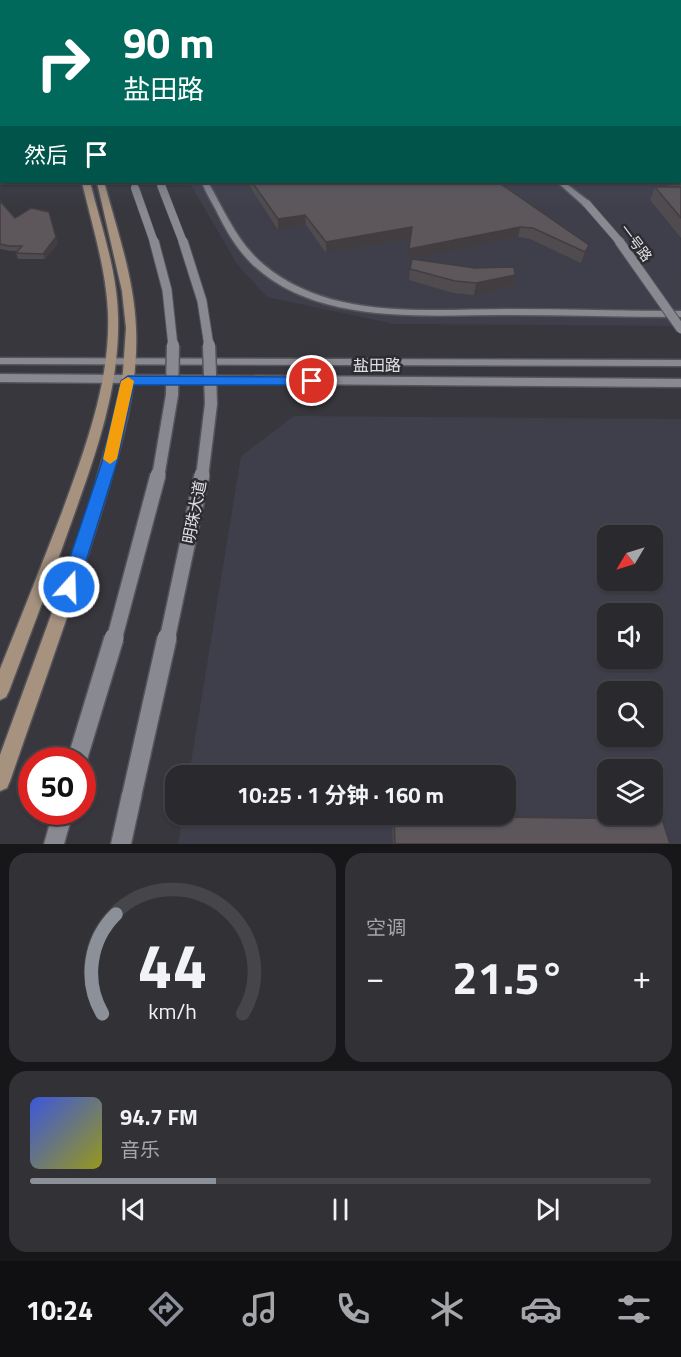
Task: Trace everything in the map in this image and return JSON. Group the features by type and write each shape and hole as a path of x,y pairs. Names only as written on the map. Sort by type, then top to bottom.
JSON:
{"main road":[{"path":"0,691 65,522 89,451 109,380 113,334 112,305 86,183"},
{"path":"0,781 84,544 125,401 130,363 130,302 100,183"}],"street":[{"name":"明珠大道","path":"121,844 198,501 207,440 211,386 209,341 203,304 195,273 160,183"},
{"path":"206,183 238,243 249,256 282,282 330,300 388,311 681,314"},
{"name":"一号路","path":"561,183 586,204 618,239 681,329"},
{"path":"81,747 153,499 166,439 172,388 173,344 167,286 134,185"},
{"name":"盐田路","path":"0,361 681,363"},
{"name":"盐田路","path":"0,378 128,381 681,383"},
{"path":"54,844 59,825"}],"shaded area":[{"path":"190,183 680,183 681,326 394,324 267,297 237,264"},
{"path":"294,416 681,419 681,844 178,844 181,825 516,825 516,765 191,765 241,456"}],"building":[{"path":"253,183 499,183 589,245 585,252 533,228 520,227 409,249 412,227 326,242 305,215 278,219"},
{"path":"655,187 681,187 681,218"},
{"path":"0,201 15,218 31,208 49,212 56,237 43,254 16,253 22,246 0,244"},
{"path":"412,259 475,268 514,267 515,275 476,283 455,281 410,269"},
{"path":"516,817 597,818 597,825 663,825 663,822 670,844 395,844 394,825 516,825"}],"slow traffic":[{"path":"110,459 128,381"}],"route":[{"path":"69,587 109,462 128,381 312,381"}]}
